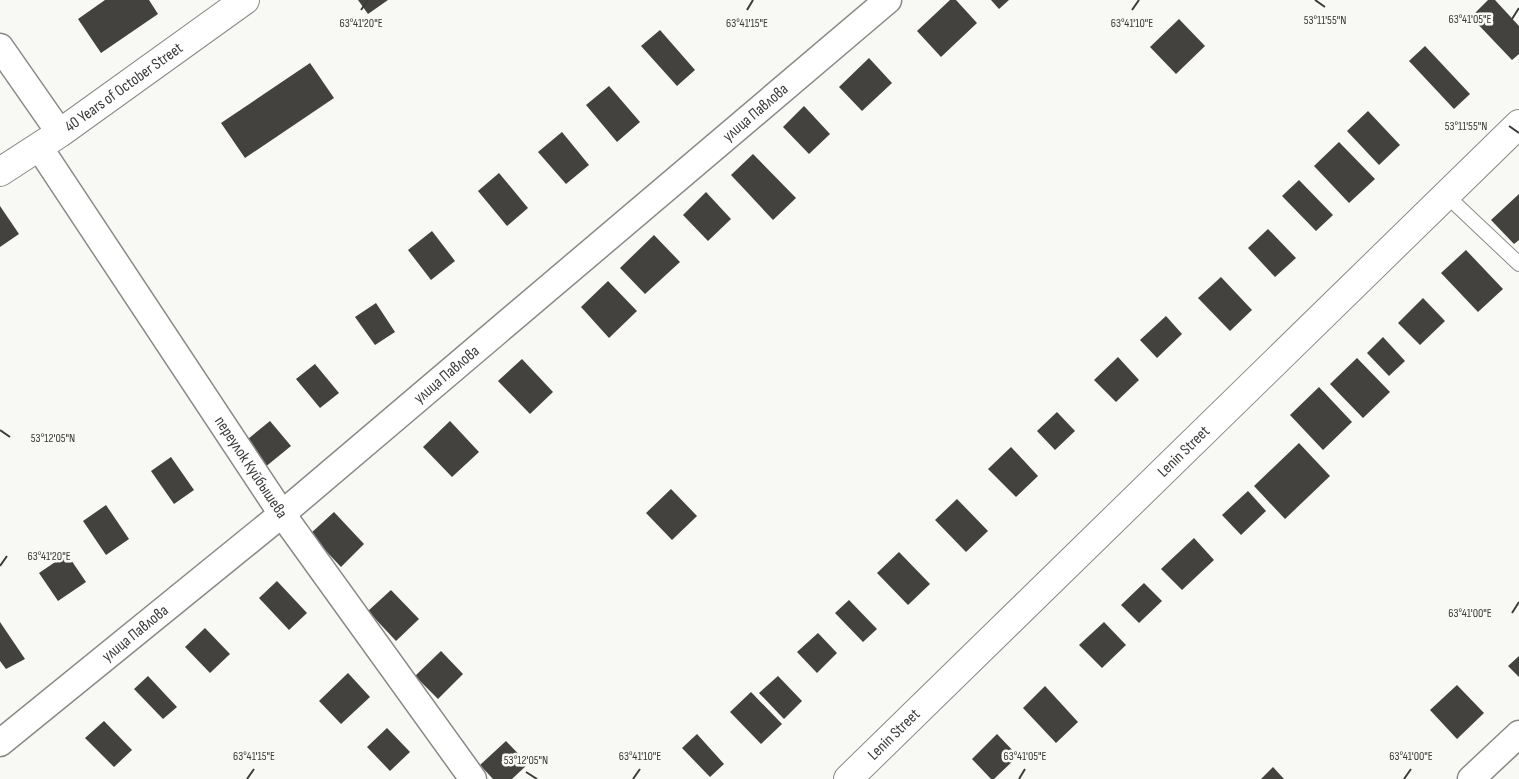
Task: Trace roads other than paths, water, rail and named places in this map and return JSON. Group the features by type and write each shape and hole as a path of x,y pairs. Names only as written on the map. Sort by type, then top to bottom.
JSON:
{"street":[{"name":"40 Years of October Street","path":"0,172 50,140 245,0"},
{"name":"улица Павлова","path":"0,743 282,514 888,0"},
{"name":"переулок Куйбышева","path":"0,47 50,140 282,514 473,779"},
{"name":"Lenin Street","path":"848,779 1519,124"},
{"path":"1471,779 1519,734"}],"lane":[{"path":"1446,196 1519,264"}]}
